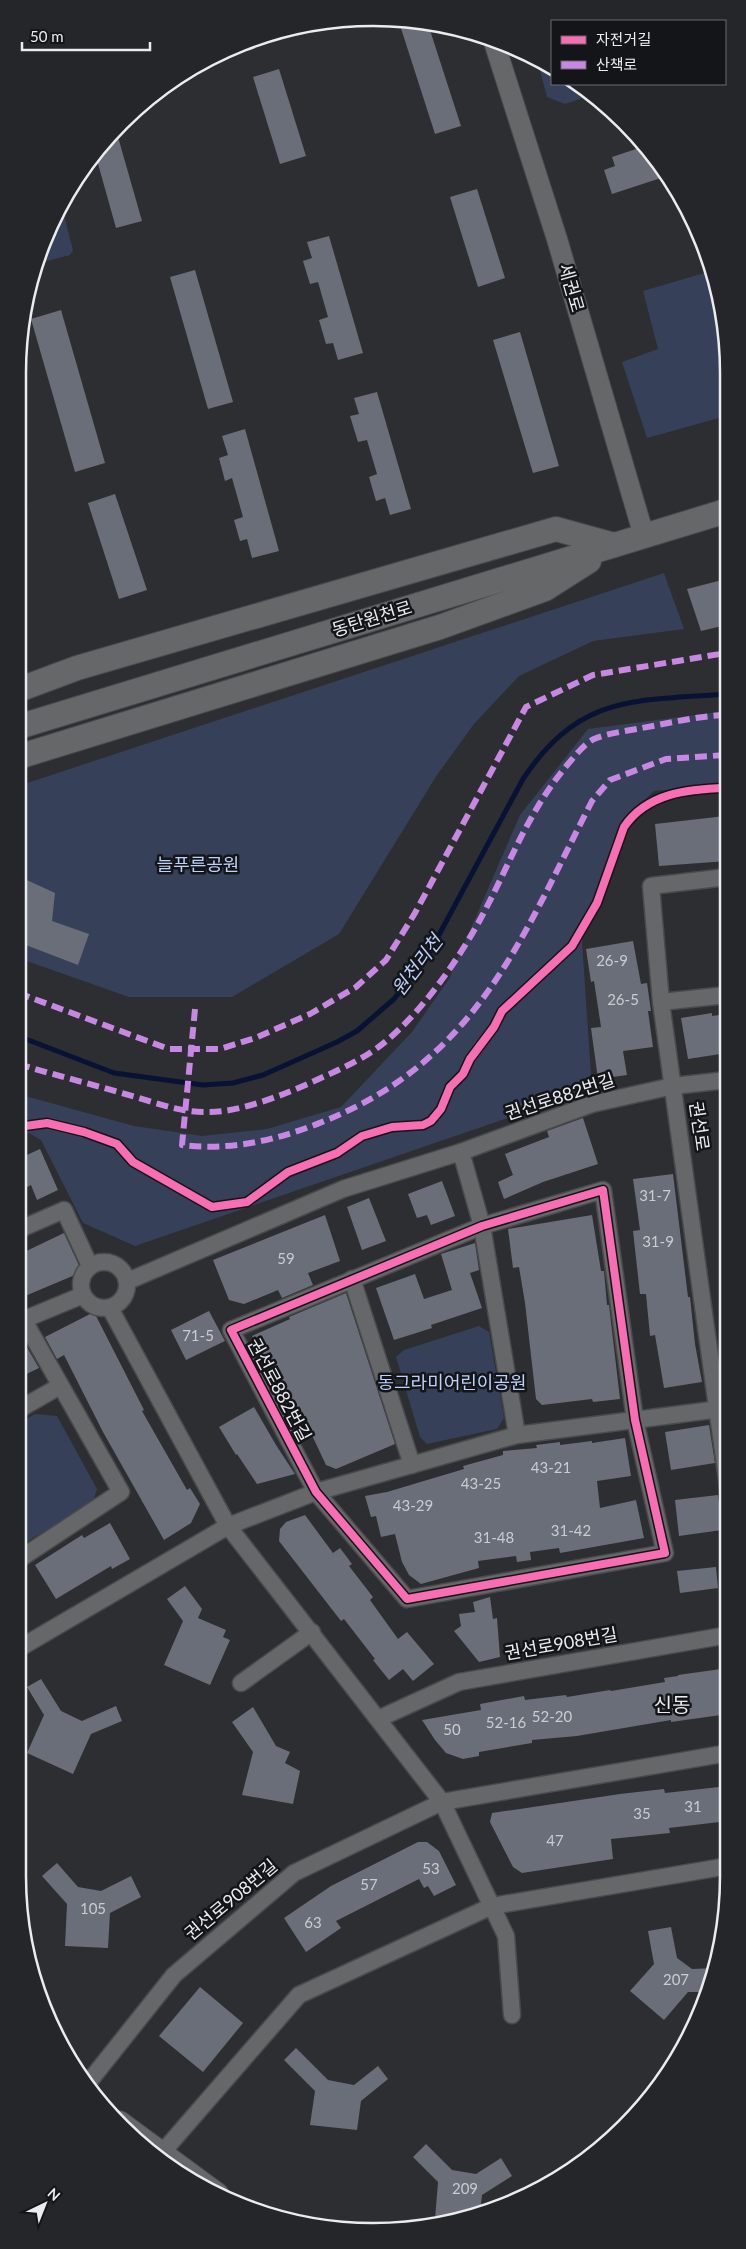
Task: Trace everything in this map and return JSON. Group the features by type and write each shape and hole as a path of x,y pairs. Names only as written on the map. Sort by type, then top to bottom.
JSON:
{"main road":[{"name":"동탄원천로","path":"26,725 720,514"},
{"path":"26,687 77,668 556,529 614,545"},
{"path":"26,755 440,627 545,589 614,545"}],"street":[{"name":"세권로","path":"496,49 556,239 644,536"},
{"path":"673,1086 661,1002 651,886 720,878"},
{"path":"661,1002 720,996"},
{"name":"권선로882번길","path":"128,1281 343,1189 461,1152 592,1104 673,1086 720,1081"},
{"name":"권선로","path":"673,1086 720,1396"},
{"path":"461,1152 482,1226 516,1436"},
{"name":"권선로882번길","path":"604,1190 635,1420 665,1553 407,1599 316,1492 231,1330 352,1279 482,1226 604,1190"},
{"path":"26,1227 64,1210 90,1266"},
{"path":"97,1262 113,1263 125,1273 128,1281 126,1294 122,1300 110,1308 94,1306 83,1295 81,1279 90,1266 97,1262"},
{"path":"352,1279 412,1464"},
{"path":"26,1319 83,1295"},
{"path":"110,1308 228,1526 442,1802 506,1936 512,2015"},
{"path":"26,1331 121,1492 26,1555"},
{"path":"26,1405 60,1386"},
{"path":"26,1644 228,1526 316,1492 516,1436 720,1409"},
{"path":"241,1683 312,1632"},
{"name":"권선로908번길","path":"378,1719 459,1682 720,1636"},
{"name":"권선로908번길","path":"91,2078 174,1975 294,1872 442,1802 720,1754"},
{"path":"163,2152 299,1995 492,1906 720,1867"}],"green space":[{"path":"540,70 551,76 551,85 566,85 584,98 565,104 547,97"},
{"path":"64,216 73,250 70,255 45,262"},
{"path":"705,273 717,328 720,418 647,438 622,362 658,349 643,291"},
{"name":"늘푸른공원","path":"664,573 684,629 593,641 519,676 474,724 437,775 339,934 232,997 129,997 26,961 26,783"},
{"path":"720,712 720,786 654,791 632,812 616,844 582,942 592,1089 135,1246 83,1223 41,1140 29,1133 26,1134 26,1096 134,1126 202,1136 267,1129 341,1107 412,1032 449,979 520,815 588,729"},
{"name":"동그라미어린이공원","path":"479,1326 489,1332 504,1418 497,1429 427,1444 420,1437 396,1357 404,1350"},
{"path":"35,1414 57,1416 97,1489 93,1502 26,1542 26,1419"}],"building":[{"path":"401,27 430,31 461,126 435,134"},
{"path":"279,69 306,156 280,164 253,77"},
{"path":"118,138 142,221 116,228 98,162"},
{"path":"638,148 660,178 612,194 604,170 615,166 612,157"},
{"path":"477,189 505,278 478,287 450,197"},
{"path":"329,236 363,353 338,360 333,343 326,344 319,320 328,317 318,282 310,284 303,261 312,258 307,242"},
{"path":"195,270 233,402 208,409 170,277"},
{"path":"61,310 105,463 75,472 31,319"},
{"path":"520,332 559,466 533,473 493,340"},
{"path":"377,392 411,509 390,515 385,498 376,501 369,477 377,474 367,440 358,442 350,416 359,414 354,398"},
{"path":"245,429 279,551 252,558 247,539 240,541 234,520 243,517 232,478 225,481 219,458 228,455 222,436"},
{"path":"115,494 147,590 119,599 88,503"},
{"path":"720,581 720,626 701,631 687,589"},
{"path":"720,817 720,862 659,866 655,824"},
{"path":"26,880 55,893 52,921 89,934 78,965 26,945"},
{"path":"633,941 641,984 647,983 651,1011 648,1011 653,1047 623,1051 627,1075 598,1079 591,1028 601,1027 594,981 591,982 586,949"},
{"path":"712,1013 712,1016 720,1015 720,1054 688,1059 681,1018"},
{"path":"583,1118 598,1164 543,1182 504,1199 498,1182 513,1175 505,1154 549,1137 547,1131"},
{"path":"40,1149 58,1190 37,1200 31,1185 26,1188 26,1155"},
{"path":"673,1174 688,1297 690,1297 695,1344 702,1382 664,1388 655,1335 650,1336 646,1294 640,1294 633,1231 640,1230 633,1179"},
{"path":"442,1181 455,1216 431,1225 427,1215 417,1218 408,1194"},
{"path":"369,1198 386,1241 362,1250 347,1207"},
{"path":"325,1215 340,1261 308,1273 313,1285 282,1298 278,1290 244,1304 229,1300 213,1260"},
{"path":"592,1215 601,1271 604,1271 620,1399 593,1402 592,1399 542,1405 536,1399 525,1303 519,1267 513,1268 508,1229"},
{"path":"64,1233 82,1272 26,1296 26,1251"},
{"path":"475,1243 479,1270 470,1273 482,1308 431,1325 432,1328 394,1340 376,1288 415,1274 424,1299 452,1290 441,1254"},
{"path":"346,1293 395,1444 336,1469 326,1465 309,1429 306,1430 269,1356 263,1359 252,1336 290,1319 289,1317"},
{"path":"209,1311 225,1341 186,1360 171,1330"},
{"path":"94,1312 144,1410 142,1411 187,1490 190,1488 200,1504 191,1523 164,1540 103,1432 64,1355 57,1359 45,1337"},
{"path":"26,1346 39,1368 26,1374"},
{"path":"254,1407 295,1474 257,1484 236,1455 219,1427"},
{"path":"709,1425 715,1463 671,1470 665,1432"},
{"path":"625,1438 631,1476 597,1481 600,1508 636,1500 644,1538 560,1553 559,1548 530,1552 531,1560 517,1562 516,1556 478,1561 479,1568 421,1584 409,1575 402,1562 395,1534 381,1537 376,1516 371,1517 365,1496 387,1492 464,1469 463,1466 503,1455 503,1451 537,1448 536,1445 560,1442 560,1445"},
{"path":"718,1495 720,1530 679,1536 675,1500"},
{"path":"305,1515 333,1553 340,1548 352,1564 349,1566 373,1597 370,1600 398,1639 407,1632 434,1664 413,1681 403,1669 389,1680 344,1619 341,1621 279,1541 280,1529 286,1522"},
{"path":"110,1523 130,1559 112,1569 111,1566 56,1599 35,1565 82,1535 84,1538"},
{"path":"716,1567 718,1588 680,1593 677,1571"},
{"path":"185,1586 202,1609 198,1618 226,1630 223,1637 230,1640 210,1685 164,1665 183,1621 167,1599"},
{"path":"490,1597 493,1619 497,1618 500,1657 479,1662 454,1631 461,1626 459,1614 475,1612 473,1602"},
{"path":"720,1669 720,1715 671,1722 671,1720 577,1736 532,1740 532,1743 479,1752 479,1756 463,1759 446,1753 422,1720 481,1710 480,1704 524,1696 525,1700 611,1691 665,1682 664,1678"},
{"path":"41,1679 61,1711 82,1721 116,1706 122,1721 91,1734 73,1774 27,1753 44,1715 27,1687"},
{"path":"253,1707 276,1746 290,1752 285,1763 300,1771 293,1804 242,1795 253,1752 232,1722"},
{"path":"720,1787 720,1822 669,1828 670,1833 611,1839 613,1859 522,1873 513,1867 490,1822 492,1813 620,1794 664,1789 665,1793"},
{"path":"418,1842 427,1842 439,1851 456,1885 434,1896 428,1886 424,1888 419,1879 336,1921 341,1928 306,1952 284,1918 331,1886"},
{"path":"57,1863 78,1887 101,1891 131,1876 141,1897 110,1913 108,1948 65,1946 67,1904 42,1876"},
{"path":"671,1927 677,1958 692,1969 707,1968 699,1992 688,1992 664,2020 630,1991 654,1964 648,1931"},
{"path":"200,1987 243,2023 203,2072 159,2036"},
{"path":"296,2048 328,2080 354,2085 378,2066 388,2079 361,2101 357,2130 310,2125 315,2091 284,2060"},
{"path":"426,2144 452,2170 476,2174 501,2158 512,2176 482,2195 481,2205 435,2217 438,2182 413,2157"}],"waterway":[{"name":"원천리천","path":"26,1039 114,1073 203,1085 233,1083 263,1075 337,1042 357,1031 394,999 427,957 523,779 544,751 566,731 588,717 611,707 663,698 720,694"}],"marked path":[{"path":"26,996 169,1049 220,1049 255,1038 310,1014 356,987 386,960 415,913 526,707 593,675 720,654"},
{"path":"26,1066 165,1106 200,1112 235,1109 262,1102 346,1067 382,1044 399,1029 416,1012 446,974 482,916 530,819 554,782 583,747 594,739 611,734 694,718 720,716"},
{"path":"195,1009 182,1145 236,1145 271,1139 322,1122 375,1096 420,1065 457,1030 489,990 517,947 592,801 610,780 666,759 720,755"}],"cycle path":[{"path":"26,1126 47,1123 84,1132 117,1144 133,1162 212,1207 247,1202 288,1172 337,1153 362,1136 392,1127 423,1125 431,1121 441,1109 450,1087 463,1074 470,1059 494,1027 502,1011 572,946 597,903 624,827 633,816 644,807 669,795 720,788"},
{"path":"603,1190 635,1420 665,1553 407,1599 316,1492 231,1330 482,1226 603,1190"}],"district":[{"name":"신동","path":"672,1705"}]}
